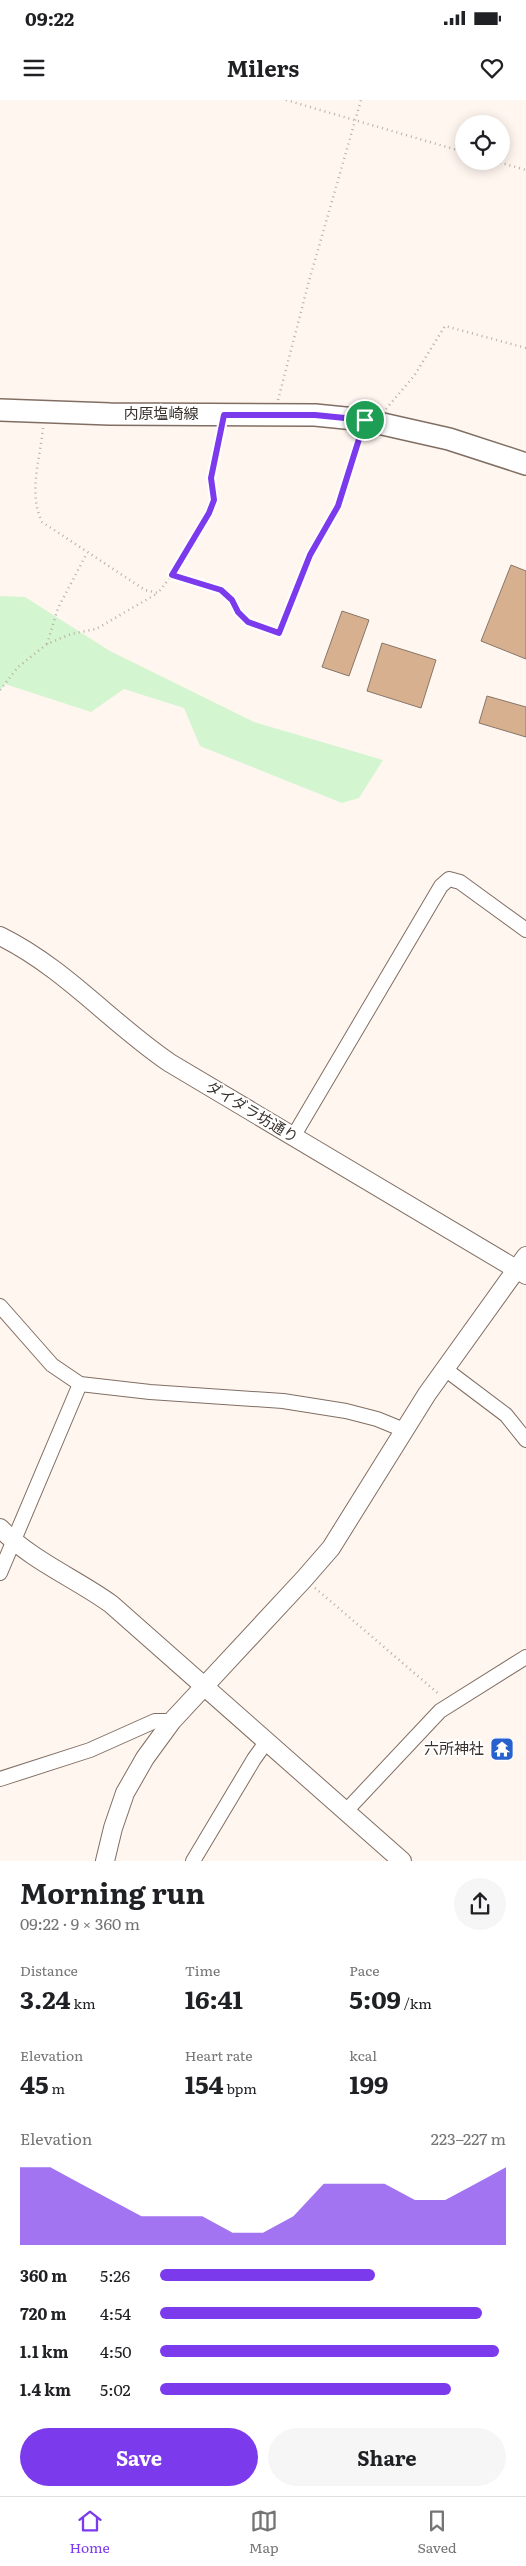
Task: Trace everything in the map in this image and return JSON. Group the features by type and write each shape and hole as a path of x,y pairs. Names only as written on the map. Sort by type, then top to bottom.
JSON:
{"main road":[{"name":"内原塩崎線","path":"0,410 315,415 371,421 449,440 526,464"}],"street":[{"path":"293,1137 441,886 449,878 460,882 526,930"},
{"name":"ダイダラ坊通り","path":"0,936 53,968 147,1047 293,1137 523,1267"},
{"path":"105,1861 113,1828 125,1793 145,1758 172,1720 304,1579 345,1528 404,1430 445,1369 523,1267"},
{"path":"0,1306 52,1365 80,1384 150,1392 283,1401 346,1411 378,1419 404,1430"},
{"path":"445,1369 506,1415 526,1440"},
{"path":"0,1574 80,1384"},
{"path":"0,1528 14,1542 38,1560 87,1586 111,1604 402,1861"},
{"path":"346,1811 450,1703 485,1685 526,1658"},
{"path":"0,1779 90,1750 155,1721 172,1720"},
{"path":"193,1861 254,1759 267,1741"}],"path":[{"path":"286,100 455,149"},
{"path":"275,415 308,281 361,100"},
{"path":"510,165 526,170"},
{"path":"172,575 221,590 232,600 238,612 248,622 279,633 310,555 338,506 371,421 414,376 445,326 526,348"},
{"path":"44,412 38,471 33,494 35,509 42,522 145,590 158,593"},
{"path":"0,690 18,667 47,644 71,634 96,629 158,593 172,575 209,513 214,500 211,478 224,415"},
{"path":"47,644 58,608 88,552"},
{"path":"304,1579 450,1703"}],"green space":[{"path":"0,596 25,597 110,651 254,722 383,760 359,798 342,803 200,746 184,708 124,689 91,712 5,684 0,691"}],"building":[{"path":"511,565 526,571 526,659 481,641"},
{"path":"342,611 369,620 349,676 322,667"},
{"path":"382,643 436,660 421,708 367,691"},
{"path":"487,696 526,707 526,737 479,723"}],"place":[{"name":"六所神社","path":"502,1749"}],"route":[{"path":"224,415 315,415 365,420 360,441 338,506 310,555 279,633 265,630 248,622 238,612 232,600 221,590 172,575 209,513 214,500 211,478 222,433 224,415"}]}
